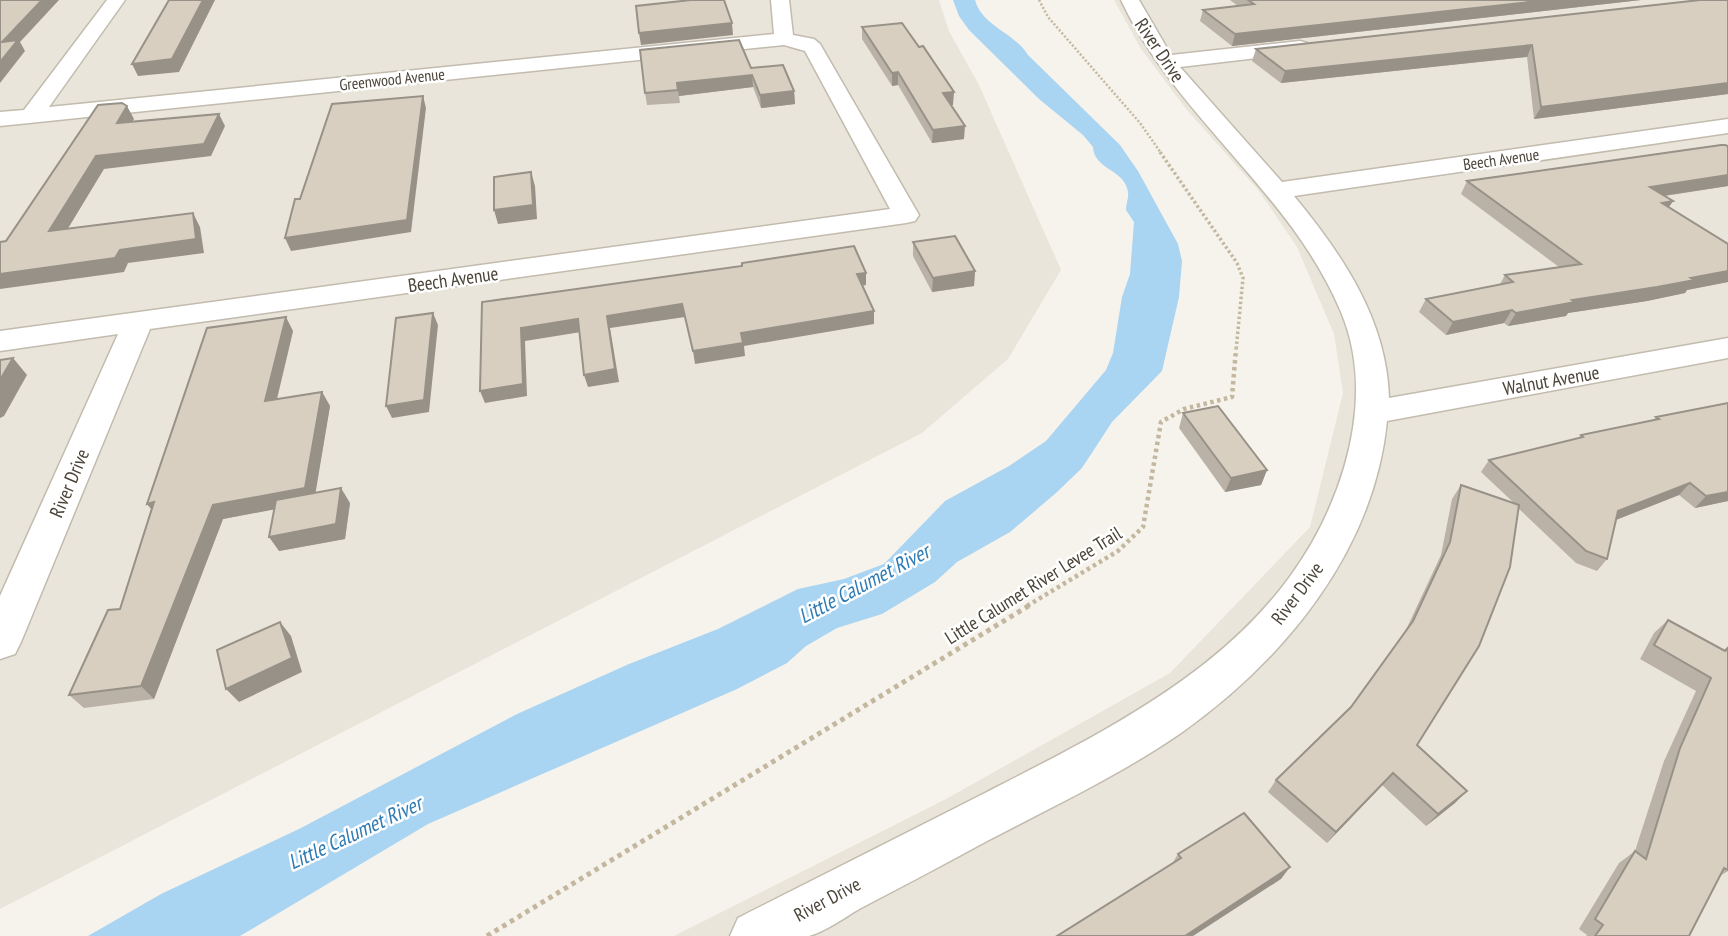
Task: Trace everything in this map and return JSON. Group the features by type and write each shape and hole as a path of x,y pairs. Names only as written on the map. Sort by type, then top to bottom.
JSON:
{"street":[{"path":"32,116 117,0"},
{"path":"780,0 785,39"},
{"name":"River Drive","path":"756,936 1125,744 1198,695 1260,642 1312,578 1340,528 1362,472 1373,412 1371,363 1356,310 1333,268 1274,191 1165,62 1147,35 1130,0"},
{"name":"Greenwood Avenue","path":"0,119 785,39"},
{"name":"Beech Avenue","path":"0,341 906,215 813,48 807,43 785,39"},
{"path":"1165,62 1316,45"},
{"name":"Beech Avenue","path":"1274,191 1728,126"},
{"name":"River Drive","path":"0,642 138,323"},
{"name":"Walnut Avenue","path":"1373,412 1728,348"}],"path":[{"name":"Little Calumet River Levee Trail","path":"487,936 1118,551 1143,527 1161,422 1167,415 1232,397 1243,278 1241,270 1140,123 1048,17 1039,0"}],"shaded area":[{"path":"0,0 939,0 949,31 979,85 1061,270 1008,359 922,433 0,909"},
{"path":"1114,0 1728,0 1728,936 674,936 946,799 1170,673 1310,527 1343,393 1334,334 1297,247 1259,191 1187,110 1141,49"}],"water":[{"name":"Little Calumet River","path":"953,0 975,0 991,23 1022,47 1120,145 1138,171 1178,244 1182,261 1179,297 1162,371 1112,422 1082,468 1010,532 957,562 935,582 882,614 837,628 806,646 787,663 737,689 428,824 240,936 88,936 161,894 301,828 517,714 629,664 718,629 798,589 844,579 884,564 945,501 1009,466 1046,441 1106,370 1113,353 1122,297 1130,274 1134,222 1126,210 1128,192 1121,178 1098,160 1093,147 1083,135 1039,99 969,30 959,16"}],"building":[{"path":"0,0 42,0 2,42 18,40 0,62"},
{"path":"169,0 203,0 172,59 132,64"},
{"path":"691,0 724,0 732,23 639,33 636,6"},
{"path":"1248,0 1548,0 1235,34 1203,10 1254,4"},
{"path":"1700,0 1728,0 1728,83 1541,107 1532,45 1285,71 1256,49"},
{"path":"902,23 919,47 923,46 954,92 943,93 965,126 933,130 898,72 892,73 862,27"},
{"path":"739,40 751,68 783,65 794,91 760,95 752,75 677,83 678,90 645,93 640,50"},
{"path":"423,96 407,220 285,238 295,199 300,199 332,104"},
{"path":"122,103 127,106 117,123 219,114 204,144 96,156 49,231 193,213 196,239 120,250 115,258 0,274 0,242 6,241 98,105"},
{"path":"1728,146 1728,175 1650,187 1673,201 1662,203 1728,244 1728,271 1691,278 1695,280 1453,322 1426,299 1513,282 1505,275 1581,264 1467,181"},
{"path":"531,172 533,205 494,210 494,177"},
{"path":"955,236 975,271 933,278 913,242"},
{"path":"854,246 866,273 857,274 874,311 741,333 743,343 693,351 682,304 607,316 615,369 584,375 578,319 521,328 523,384 480,391 482,302 742,266 742,263"},
{"path":"433,313 424,400 386,406 396,318"},
{"path":"286,317 265,401 322,392 305,488 213,505 141,686 69,695 108,610 120,609 154,502 147,504 207,328"},
{"path":"13,358 0,380 0,360"},
{"path":"1728,403 1728,492 1706,496 1690,483 1618,511 1607,559 1586,551 1489,460 1583,437 1581,435 1659,419 1656,417"},
{"path":"1218,406 1267,470 1231,478 1183,413"},
{"path":"1461,485 1519,505 1510,567 1479,646 1417,745 1467,791 1438,814 1393,773 1336,832 1276,780 1351,707 1413,621 1450,542"},
{"path":"341,488 336,524 269,537 276,500"},
{"path":"1668,620 1725,651 1728,648 1728,870 1724,868 1689,936 1595,936 1603,925 1595,919 1635,851 1646,859 1680,748 1711,678 1654,645"},
{"path":"280,622 292,658 226,689 217,650"},
{"path":"1244,813 1290,867 1185,936 1057,936 1181,858 1178,854"}]}
